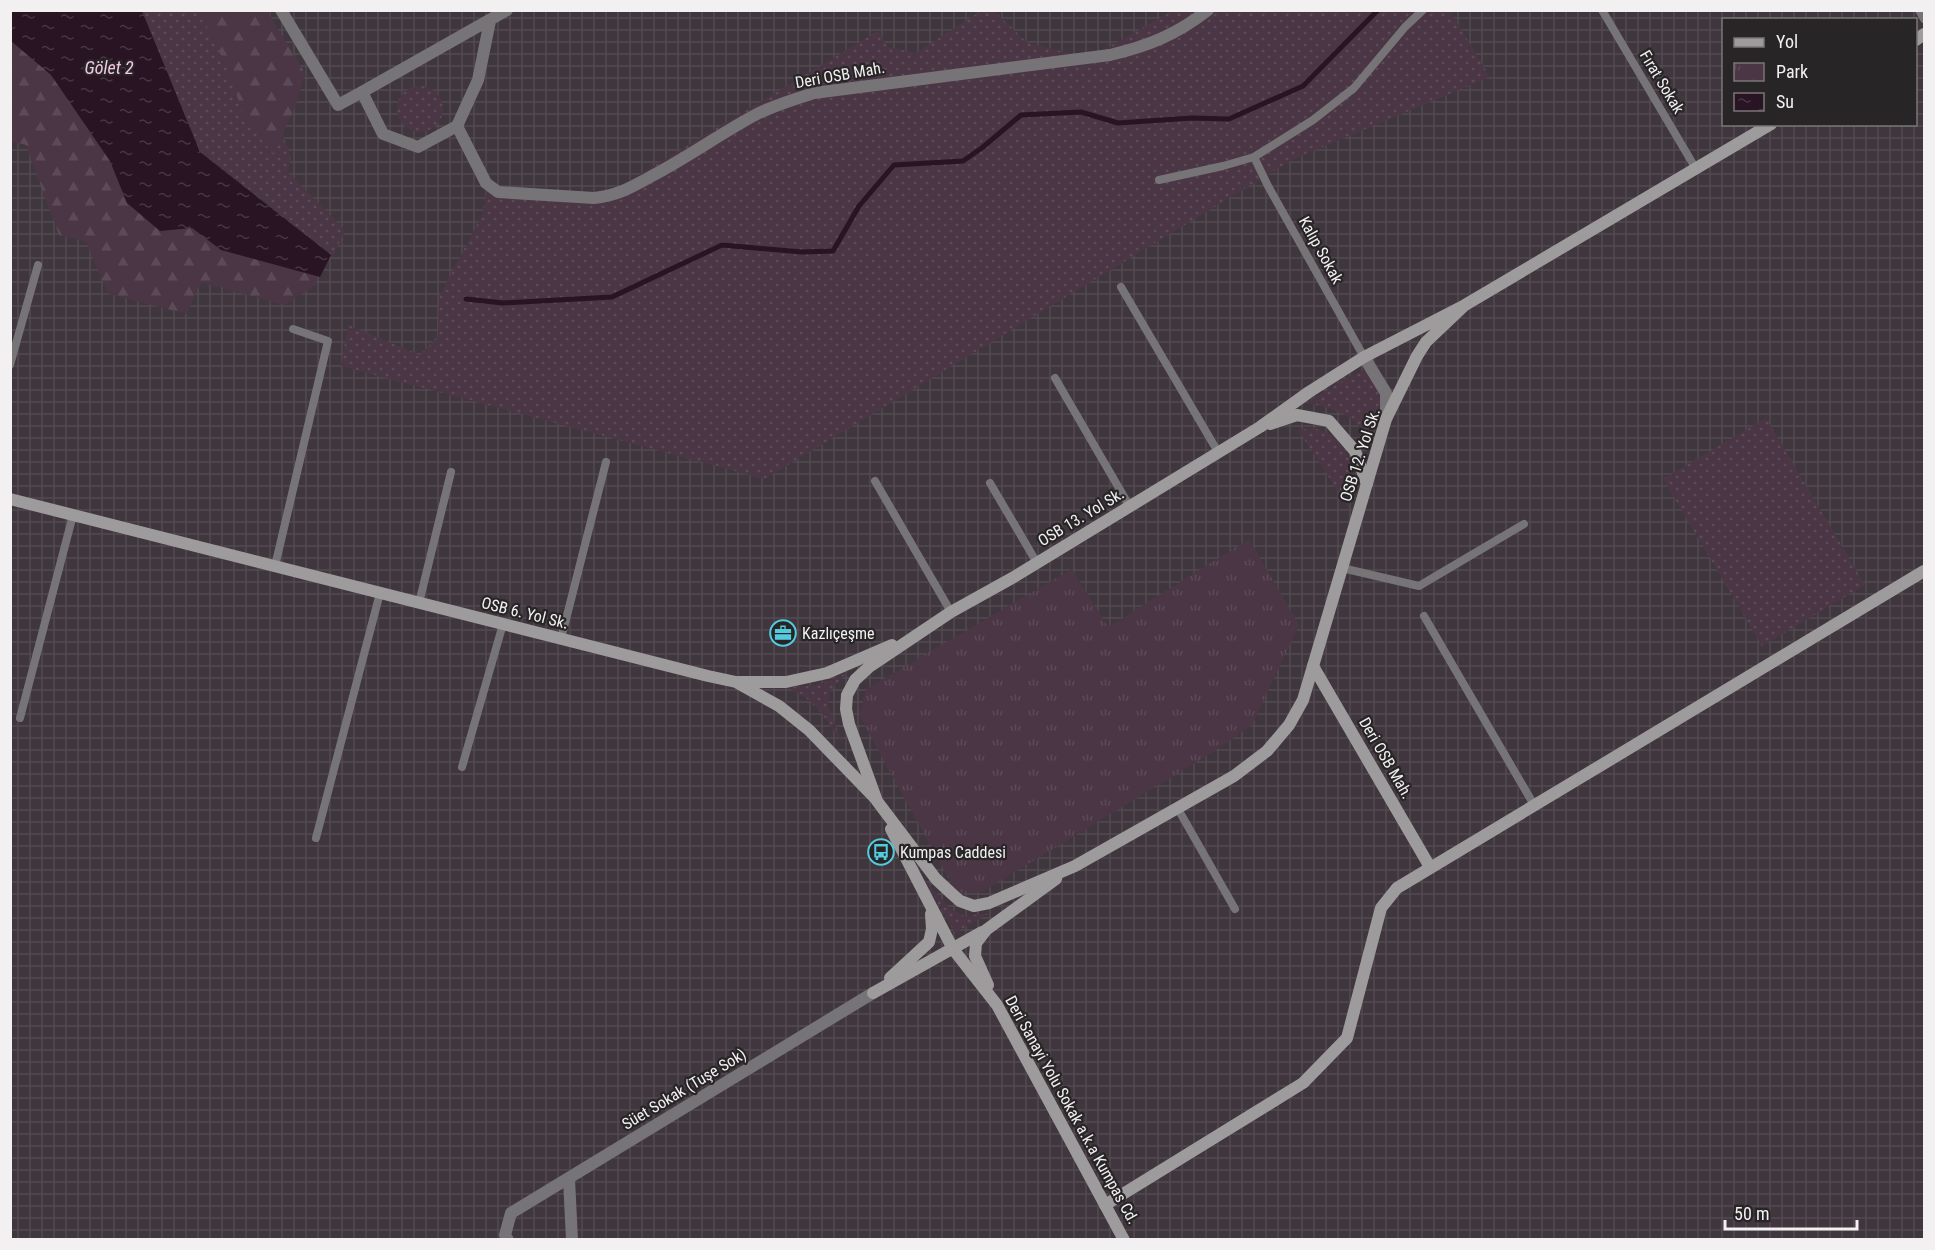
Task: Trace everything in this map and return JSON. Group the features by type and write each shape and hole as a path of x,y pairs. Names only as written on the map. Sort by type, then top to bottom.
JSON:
{"main road":[{"name":"OSB 12. Yol Sk.","path":"1075,866 1234,776 1267,751 1289,725 1304,700 1386,419 1426,342 1465,305 1768,126"},
{"path":"1260,427 1364,357 1465,305"},
{"path":"1260,427 1297,416 1329,421 1355,451 1367,484"},
{"name":"OSB 13. Yol Sk.","path":"918,633 1260,427"},
{"name":"OSB 6. Yol Sk.","path":"10,499 736,682 779,706 809,730 877,801 930,907"},
{"path":"1105,1205 1303,1083 1347,1038 1381,908 1396,888 1924,572"},
{"path":"736,682 786,682 827,673 918,633"},
{"path":"918,633 868,667 855,680 847,695 846,709 849,724 877,801 936,879 960,902 974,906 989,903 1075,866"},
{"name":"Deri OSB Mah.","path":"1313,666 1430,867"},
{"path":"873,993 986,930 1075,866"},
{"path":"873,993 929,942 932,930 930,907"},
{"name":"Deri Sanayi Yolu Sokak a.k.a Kumpas Cd.","path":"930,907 953,949 997,1005 1125,1239"},
{"path":"986,930 976,943 975,956 997,1005"}],"street":[{"path":"281,10 338,105 507,10"},
{"name":"Deri OSB Mah.","path":"457,126 486,183 498,192 583,197 606,196 618,194 679,162 758,114 814,93 1110,55 1162,39 1186,27 1208,10"},
{"path":"362,92 383,134 418,147 457,126 478,80 490,21"},
{"path":"1364,357 1386,393 1386,419"},
{"path":"928,963 946,958 957,960 970,969"},
{"name":"Süet Sokak (Tuşe Sok)","path":"508,1239 506,1234 511,1213 873,993"},
{"path":"569,1179 572,1239"}],"lane":[{"path":"1159,180 1254,157 1313,120 1354,88 1405,27 1423,10"},
{"name":"Fırat Sokak","path":"1602,10 1696,169"},
{"path":"1919,10 1924,20"},
{"name":"Kalıp Sokak","path":"1254,157 1364,357"},
{"path":"10,365 38,265"},
{"path":"1121,287 1218,452"},
{"path":"275,566 328,341 293,329"},
{"path":"1055,378 1130,507"},
{"path":"561,639 606,462"},
{"path":"419,603 451,472"},
{"path":"875,481 951,612"},
{"path":"990,483 1037,563"},
{"path":"20,718 72,515"},
{"path":"1342,568 1419,586 1524,524"},
{"path":"316,838 380,593"},
{"path":"1424,616 1534,805"},
{"path":"462,768 502,624"},
{"path":"1178,809 1235,909"}],"shaded area":[{"path":"10,11 1924,11 1924,1239 11,1239"}],"green space":[{"path":"141,11 210,11 281,131 291,156 288,172 345,230 334,256 201,152"},
{"path":"199,11 267,11 305,73 296,105 273,154 245,119 227,67"},
{"path":"981,11 994,11 1028,43 1089,58 1172,11 1450,11 1490,77 1294,159 765,479 341,366 348,325 420,355 438,336 439,297 482,215 489,181 504,194 602,197 878,31 888,47 916,53"},
{"path":"10,34 198,221 317,267 316,285 285,305 202,283 198,287 187,314 108,294 86,242 59,235 26,145 11,141"},
{"path":"420,86 429,87 437,92 442,100 442,118 437,126 429,131 420,132 411,131 403,126 398,118 397,109 398,100 403,92 411,87"},
{"path":"1364,370 1376,379 1380,392 1377,418 1371,440 1356,423 1336,410 1306,403 1348,377"},
{"path":"1766,418 1865,585 1762,646 1663,479"},
{"path":"1314,428 1335,436 1351,460 1356,478 1349,508 1298,430"},
{"path":"1249,539 1299,625 1252,725 1215,751 980,893 956,892 859,715 866,689 1072,569 1108,627"},
{"path":"847,673 830,691 828,707 843,744 820,711 805,697 784,686 816,684"},
{"path":"923,878 949,907 964,916 990,913 955,933"}],"water":[{"name":"Gölet 2","path":"10,11 142,11 200,152 331,255 320,277 221,250 192,228 160,231 127,203 110,161 51,75 11,41"}],"waterway":[{"path":"466,299 503,303 612,297 722,245 802,252 833,251 859,206 894,165 963,161 1021,115 1081,112 1118,123 1192,118 1229,119 1303,86 1378,10"}],"place":[{"name":"Kazlıçeşme","path":"783,633"},
{"name":"Kumpas Caddesi","path":"881,852"}]}
